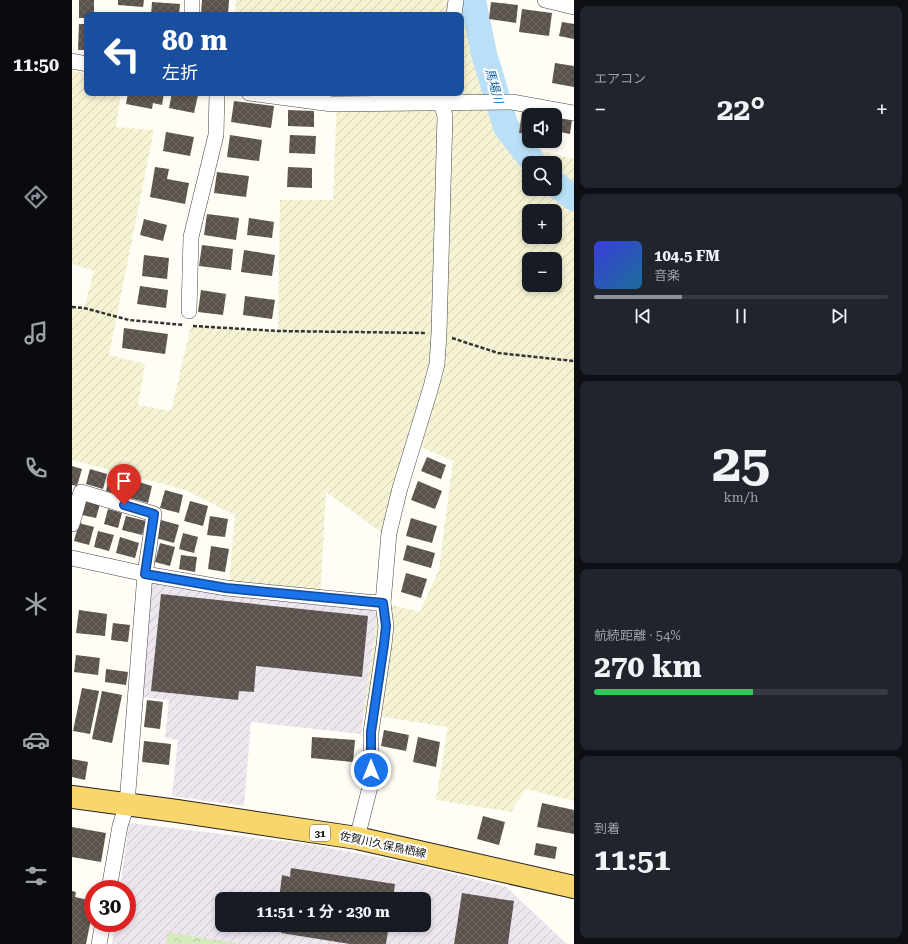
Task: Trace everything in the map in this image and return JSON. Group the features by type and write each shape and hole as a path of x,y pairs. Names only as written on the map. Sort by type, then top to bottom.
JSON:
{"main road":[{"name":"佐賀川久保鳥栖線","path":"72,797 357,838 570,886"}],"street":[{"path":"192,0 192,12"},
{"path":"454,12 456,0"},
{"path":"545,0 574,7"},
{"path":"72,61 84,63"},
{"path":"189,311 191,237 216,135 217,96"},
{"path":"272,96 332,104 442,98 489,103 512,102 574,113"},
{"path":"357,838 370,783 371,732 386,626 383,603 389,532 400,488 437,364 445,116 442,98"},
{"path":"72,524 81,492 154,514 145,574 127,804 120,826 111,880"},
{"path":"72,558 145,574 226,588 383,603"},
{"path":"99,944 101,932"}],"path":[{"path":"72,307 84,308 129,320 190,326 278,331 439,334 498,353 574,361"}],"shaded area":[{"path":"236,0 478,0 510,126 522,142 522,148 530,148 562,156 574,159 574,801 526,789 511,812 436,800 448,727 363,714 377,614 393,605 420,612 439,569 453,461 409,442 382,533 326,492 320,603 228,594 235,515 185,490 72,460 72,307 84,308 94,271 72,264 72,71 84,73 84,96 121,96 116,127 154,130 109,355 145,364 138,405 171,411 191,326 278,331 280,200 333,200 337,97 328,96 464,96 464,12 235,12"},
{"path":"151,583 228,594 370,608 377,614 361,734 251,722 244,806 172,796 178,740 165,738 169,700 143,697"},
{"path":"129,823 314,845 413,864 506,887 567,944 112,944 114,932 136,932 136,880 121,880"}],"green space":[{"path":"168,932 241,944 166,944"}],"building":[{"path":"79,0 94,0 94,12 84,12 84,18 79,18"},
{"path":"118,0 144,0 143,7 118,5"},
{"path":"202,0 229,0 228,12 201,12"},
{"path":"152,2 180,4 179,12 151,12"},
{"path":"491,2 518,5 516,23 489,19"},
{"path":"522,9 552,13 549,36 519,32"},
{"path":"562,22 574,24 574,39 559,36"},
{"path":"79,24 84,24 84,50 78,50"},
{"path":"555,63 574,66 574,87 552,83"},
{"path":"127,96 164,96 162,105 153,103 152,109 126,104"},
{"path":"171,96 198,96 194,113 169,108"},
{"path":"234,101 274,106 271,128 231,122"},
{"path":"288,110 314,111 314,127 288,126"},
{"path":"522,112 522,133 519,133"},
{"path":"562,119 572,120 570,134 562,132"},
{"path":"166,132 194,137 190,156 163,151"},
{"path":"230,135 262,140 259,161 227,157"},
{"path":"290,135 316,136 315,154 289,153"},
{"path":"155,167 169,169 167,179 189,183 185,204 150,197"},
{"path":"288,167 312,168 312,188 287,187"},
{"path":"217,172 249,176 246,197 214,193"},
{"path":"207,214 239,218 236,240 204,235"},
{"path":"249,218 274,222 272,238 247,235"},
{"path":"144,219 167,225 163,241 140,235"},
{"path":"202,245 233,249 231,270 199,266"},
{"path":"244,250 275,255 272,276 241,272"},
{"path":"144,255 169,258 167,279 142,276"},
{"path":"140,286 168,290 166,308 137,304"},
{"path":"201,290 226,294 223,315 198,312"},
{"path":"245,296 275,300 272,319 243,315"},
{"path":"124,328 168,334 165,354 122,348"},
{"path":"427,457 446,465 441,479 421,471"},
{"path":"72,466 82,469 77,486 72,485"},
{"path":"90,469 107,474 103,489 86,484"},
{"path":"111,473 132,479 127,497 106,491"},
{"path":"135,481 152,486 148,503 130,498"},
{"path":"418,481 442,491 435,509 411,500"},
{"path":"165,490 183,495 179,513 160,508"},
{"path":"86,500 100,504 96,518 82,515"},
{"path":"190,501 208,506 203,526 184,521"},
{"path":"108,509 122,513 118,528 104,524"},
{"path":"126,516 146,521 142,535 122,530"},
{"path":"210,516 228,519 225,537 207,535"},
{"path":"411,518 437,526 432,543 406,536"},
{"path":"161,520 179,525 174,543 156,538"},
{"path":"79,523 94,527 89,545 74,541"},
{"path":"98,531 114,535 109,551 94,547"},
{"path":"183,533 198,537 194,553 179,549"},
{"path":"120,537 139,543 135,558 116,553"},
{"path":"160,543 175,547 170,566 155,562"},
{"path":"407,545 435,553 431,568 403,560"},
{"path":"211,546 229,549 225,572 208,569"},
{"path":"181,555 197,557 195,572 179,569"},
{"path":"406,573 427,579 421,598 401,592"},
{"path":"161,594 368,616 362,677 256,666 254,692 239,691 238,700 151,691"},
{"path":"79,610 107,614 105,636 76,633"},
{"path":"113,623 130,625 128,642 111,640"},
{"path":"76,655 100,658 98,675 74,672"},
{"path":"106,669 128,672 126,685 105,682"},
{"path":"82,688 99,691 90,734 73,731"},
{"path":"102,691 122,695 112,743 92,739"},
{"path":"147,700 163,702 160,729 144,727"},
{"path":"384,730 409,735 406,751 381,746"},
{"path":"312,737 355,740 353,762 311,758"},
{"path":"418,737 440,742 436,767 413,762"},
{"path":"144,741 171,744 169,765 142,762"},
{"path":"72,759 88,762 85,780 72,777"},
{"path":"542,803 574,810 574,834 537,827"},
{"path":"483,816 505,822 499,845 477,839"},
{"path":"72,827 106,833 101,862 72,857"},
{"path":"536,843 557,847 555,859 534,855"},
{"path":"291,868 395,884 394,892 280,892 282,875 290,877"},
{"path":"72,891 76,892 75,897 84,899 84,932 88,932 86,944 72,944"},
{"path":"462,893 514,901 508,944 454,944"},
{"path":"388,932 386,944 350,944 281,933"}],"waterway":[{"name":"馬場川","path":"473,0 484,54 506,127 529,156"},
{"name":"馬場川","path":"562,189 574,198"}],"route":[{"path":"124,505 154,514 145,574 226,588 383,603 386,626 371,732 371,770"}]}
